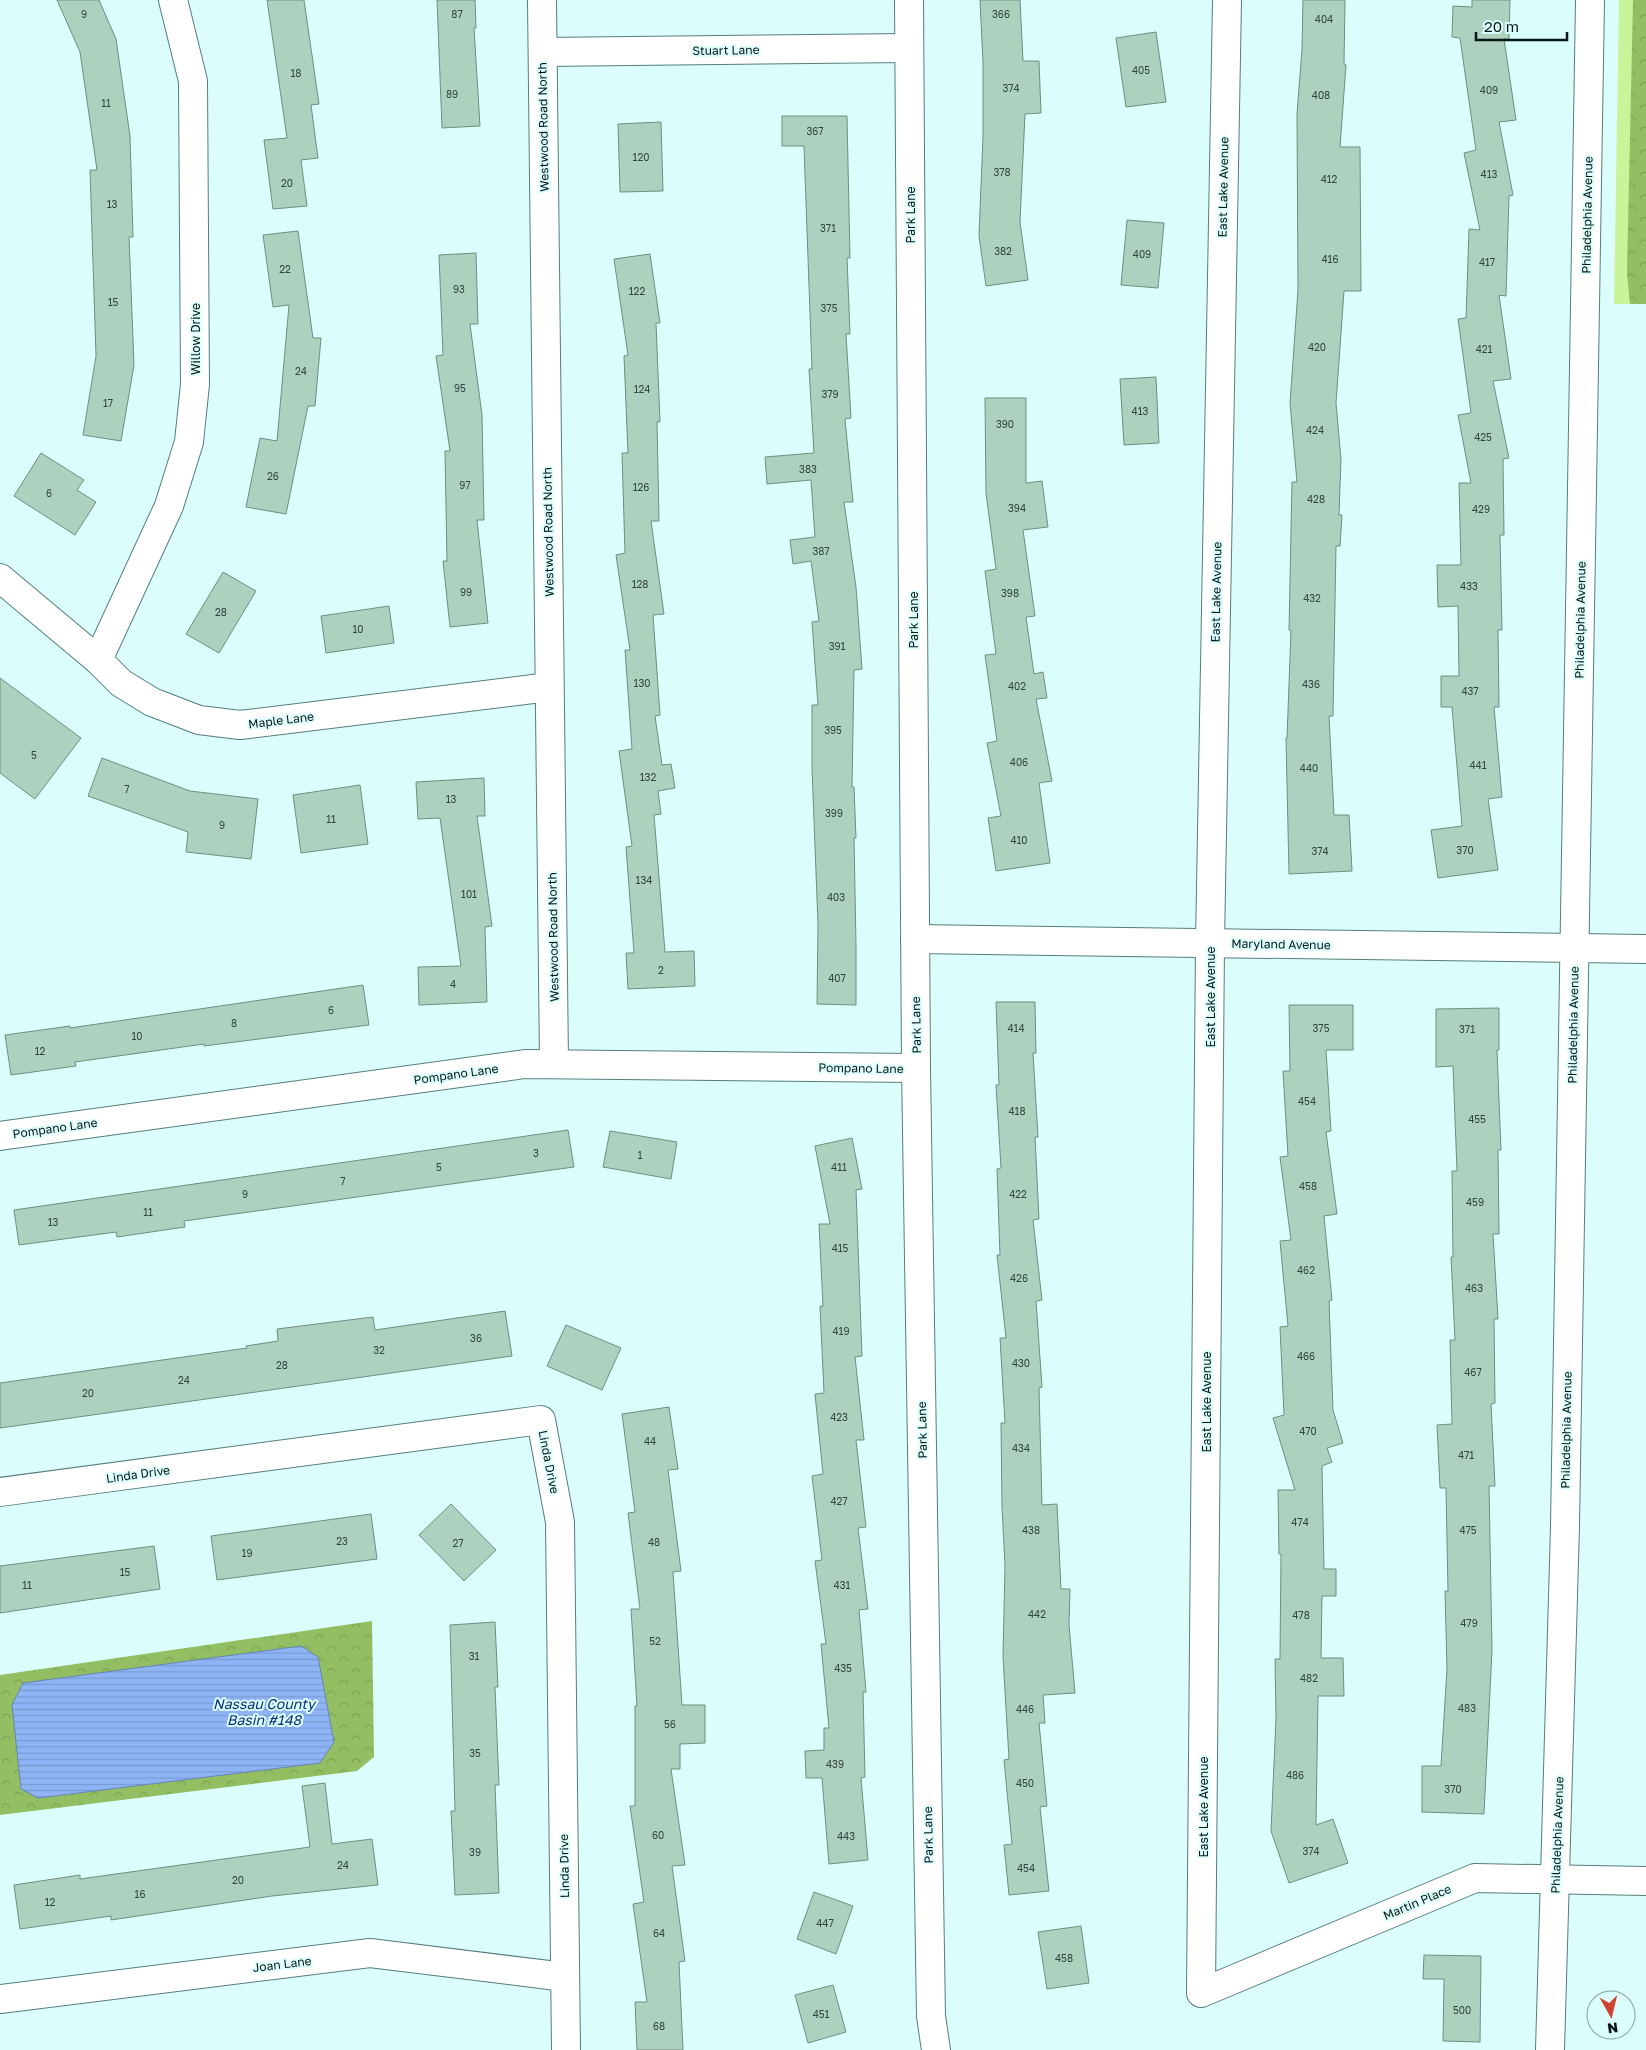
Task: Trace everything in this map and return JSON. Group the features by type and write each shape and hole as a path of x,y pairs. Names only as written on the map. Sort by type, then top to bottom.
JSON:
{"street":[{"name":"Willow Drive","path":"98,660 169,506 189,442 195,384 193,81 173,0"},
{"name":"Westwood Road North","path":"542,0 554,1064"},
{"name":"Park Lane","path":"909,0 916,1068 931,2016 936,2050"},
{"name":"East Lake Avenue","path":"1201,1993 1210,943 1227,0"},
{"name":"Philadelphia Avenue","path":"1550,2050 1565,1526 1590,0"},
{"name":"Stuart Lane","path":"543,52 909,48"},
{"name":"Maple Lane","path":"0,578 98,660 121,683 152,702 199,720 240,725 549,687"},
{"name":"Maryland Avenue","path":"915,939 1646,949"},
{"name":"Pompano Lane","path":"0,1136 525,1064 916,1068"},
{"name":"Linda Drive","path":"0,1492 541,1420 560,1522 566,2050"},
{"name":"Martin Place","path":"1201,1993 1475,1878 1646,1881"},
{"name":"Joan Lane","path":"0,2000 370,1952 565,1977"}],"green space":[{"path":"1619,0 1646,0 1646,304 1614,304"},
{"path":"1633,0 1646,0 1646,304 1630,304 1627,273"},
{"name":"Nassau County Basin #148","path":"372,1621 374,1757 357,1771 0,1815 0,1675"}],"water":[{"name":"Nassau County Basin #148","path":"301,1646 318,1657 334,1742 320,1763 38,1798 21,1789 12,1705 23,1683"}],"building":[{"path":"57,0 99,0 116,39 130,136 133,237 129,237 134,365 121,441 83,435 96,356 90,170 97,170 80,52"},
{"path":"267,0 304,0 319,104 311,105 318,158 301,160 307,206 273,209 264,140 287,138"},
{"path":"437,0 475,0 476,28 474,28 480,126 442,128"},
{"path":"980,0 1020,0 1023,61 1039,61 1041,113 1025,114 1020,222 1028,280 986,286 979,236 983,136 983,62"},
{"path":"1303,0 1345,0 1344,64 1346,65 1340,147 1360,147 1361,291 1344,291 1336,403 1341,459 1339,515 1342,515 1340,546 1336,546 1333,716 1329,716 1334,815 1349,815 1352,871 1289,874 1286,738 1291,630 1289,630 1292,482 1297,482 1290,403 1298,290 1297,114 1302,49"},
{"path":"1472,0 1510,0 1509,39 1504,39 1516,120 1499,122 1513,195 1509,196 1506,296 1499,295 1511,379 1493,381 1509,458 1503,459 1504,535 1500,535 1502,630 1498,630 1499,707 1494,707 1502,797 1488,799 1498,870 1438,878 1431,830 1462,826 1452,707 1441,707 1441,676 1459,676 1458,606 1438,607 1437,565 1461,565 1459,483 1471,483 1458,415 1471,413 1458,319 1466,318 1469,229 1480,230 1464,153 1476,150 1460,38 1452,37 1453,6 1472,7"},
{"path":"1156,32 1166,102 1126,107 1116,38"},
{"path":"782,116 847,116 850,258 847,258 850,334 846,334 851,418 845,419 853,502 844,502 856,587 862,669 854,670 852,787 854,787 856,838 854,838 856,1005 817,1004 818,924 812,768 812,705 818,705 812,622 819,621 811,561 793,564 790,540 815,537 811,480 767,484 765,457 814,453 809,369 812,369 804,146 782,146"},
{"path":"661,122 663,191 620,192 618,124"},
{"path":"1127,220 1164,223 1158,288 1121,285"},
{"path":"298,231 313,338 321,338 315,406 308,406 286,514 246,507 260,438 277,441 289,305 273,307 263,235"},
{"path":"476,253 478,324 470,324 482,415 484,520 477,520 488,623 450,627 443,561 447,561 445,451 450,451 436,356 443,355 439,255"},
{"path":"650,254 660,323 656,323 660,422 657,422 659,521 651,521 664,614 653,615 660,715 655,716 662,765 671,764 675,788 658,791 661,814 654,815 665,952 694,951 695,986 628,989 626,953 634,953 626,847 632,846 619,751 632,749 625,650 630,650 616,555 625,553 622,453 628,453 624,356 628,355 614,259"},
{"path":"1156,377 1159,443 1124,445 1120,379"},
{"path":"985,398 1026,398 1026,483 1042,481 1048,527 1023,530 1035,616 1026,617 1034,674 1043,672 1047,698 1036,699 1052,781 1039,783 1050,863 996,871 988,818 1001,816 987,743 997,741 985,655 996,654 985,571 996,569 986,493"},
{"path":"41,453 84,480 77,490 96,502 75,535 14,496"},
{"path":"223,572 256,591 219,653 186,634"},
{"path":"389,606 394,643 326,653 321,616"},
{"path":"0,678 81,738 35,799 0,773"},
{"path":"102,758 190,791 258,799 251,859 186,852 188,832 88,796"},
{"path":"484,778 485,816 477,816 492,926 485,927 487,1002 419,1005 418,967 461,966 440,818 418,819 416,782"},
{"path":"360,785 368,844 301,853 293,795"},
{"path":"363,985 369,1025 204,1046 204,1044 75,1062 76,1066 11,1075 5,1035 70,1026 70,1028"},
{"path":"996,1002 1035,1002 1036,1053 1033,1053 1038,1137 1035,1137 1039,1219 1033,1220 1042,1300 1036,1301 1042,1387 1039,1388 1042,1505 1057,1504 1061,1589 1070,1589 1069,1625 1075,1693 1043,1695 1045,1723 1039,1723 1047,1806 1040,1807 1049,1891 1009,1895 1004,1845 1012,1844 1004,1760 1009,1759 1003,1657 1005,1565 1001,1423 1005,1423 1000,1338 1006,1338 997,1255 1000,1255 997,1169 1001,1168 996,1085 999,1085"},
{"path":"1289,1005 1353,1005 1353,1050 1326,1050 1331,1131 1326,1132 1337,1214 1324,1216 1332,1300 1329,1301 1333,1410 1343,1443 1327,1448 1332,1462 1322,1466 1324,1569 1336,1569 1336,1596 1322,1596 1321,1658 1343,1658 1344,1696 1318,1696 1316,1825 1333,1819 1348,1863 1289,1883 1271,1831 1276,1719 1275,1659 1280,1659 1281,1554 1279,1554 1278,1490 1295,1490 1273,1418 1284,1415 1280,1327 1288,1326 1280,1241 1291,1240 1280,1157 1288,1156 1283,1071 1290,1071"},
{"path":"1499,1008 1499,1050 1497,1050 1501,1150 1498,1150 1499,1234 1493,1234 1498,1319 1494,1319 1495,1403 1491,1404 1495,1486 1489,1486 1492,1650 1484,1814 1422,1812 1422,1766 1441,1766 1447,1669 1445,1591 1448,1591 1446,1488 1440,1488 1437,1425 1452,1424 1450,1340 1455,1340 1451,1257 1453,1257 1452,1171 1457,1171 1453,1066 1436,1067 1436,1009"},
{"path":"568,1130 574,1167 184,1221 185,1227 117,1237 116,1232 19,1245 14,1210"},
{"path":"610,1131 677,1142 671,1179 603,1167"},
{"path":"852,1138 862,1189 856,1190 862,1356 855,1357 864,1440 856,1440 866,1527 858,1528 868,1609 859,1610 866,1692 863,1692 865,1777 861,1778 868,1860 829,1864 822,1778 806,1778 805,1751 824,1750 824,1728 829,1728 821,1644 826,1644 815,1561 822,1560 812,1476 823,1474 815,1394 824,1393 820,1306 823,1306 819,1224 830,1224 815,1146"},
{"path":"505,1311 512,1356 0,1428 0,1383 247,1348 246,1346 278,1341 277,1329 373,1317 375,1330"},
{"path":"566,1325 621,1348 602,1390 547,1366"},
{"path":"669,1407 678,1469 668,1470 681,1571 673,1572 682,1705 705,1705 705,1743 680,1744 680,1769 671,1769 685,1865 672,1866 685,1961 679,1962 683,2050 637,2050 635,2002 647,2002 633,1904 644,1902 630,1806 635,1806 635,1706 637,1706 631,1609 640,1609 628,1513 635,1512 622,1414"},
{"path":"451,1504 496,1550 464,1581 419,1535"},
{"path":"371,1514 377,1559 217,1580 211,1536"},
{"path":"154,1546 160,1589 0,1613 0,1566"},
{"path":"495,1622 498,1687 495,1687 499,1785 495,1785 499,1893 455,1895 451,1811 455,1811 450,1625"},
{"path":"325,1783 332,1844 372,1839 378,1885 272,1896 111,1920 111,1916 20,1929 14,1885 80,1875 80,1879 310,1847 302,1786"},
{"path":"814,1892 853,1906 836,1954 797,1939"},
{"path":"1081,1926 1089,1983 1047,1989 1038,1932"},
{"path":"1424,1955 1481,1956 1480,2042 1443,2041 1444,1979 1423,1979"},
{"path":"833,1985 846,2032 808,2043 795,1995"}]}
